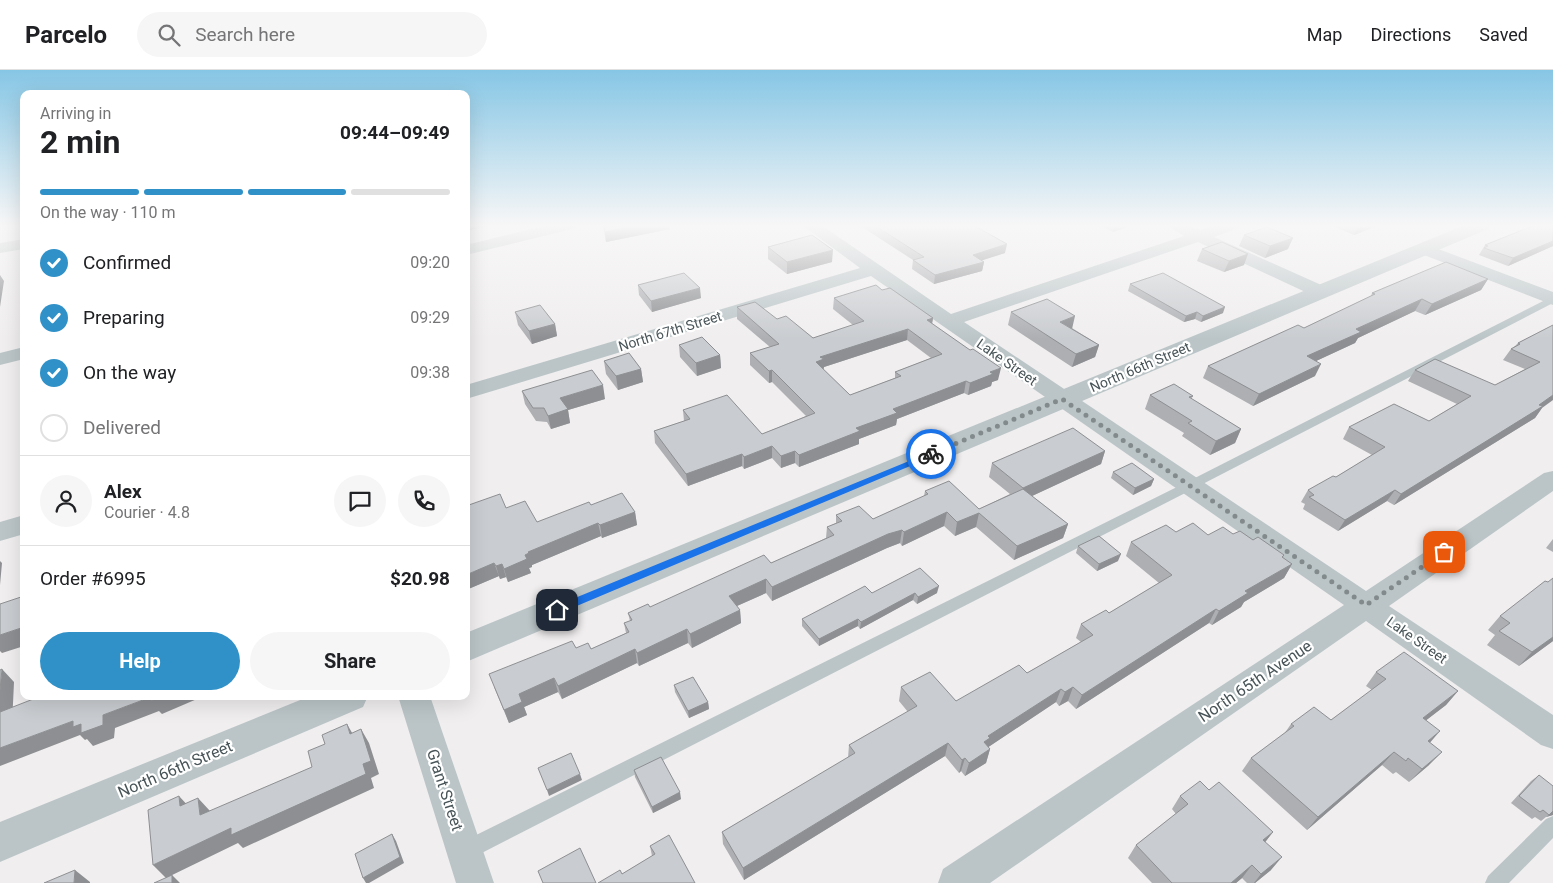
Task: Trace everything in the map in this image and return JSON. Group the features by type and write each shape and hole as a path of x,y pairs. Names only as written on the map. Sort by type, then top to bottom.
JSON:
{"street":[{"name":"Lake Street","path":"864,263 1553,734"},
{"path":"948,321 1119,263"},
{"path":"1258,263 1321,292"},
{"name":"North 66th Street","path":"470,646 1391,263"},
{"path":"1460,263 1553,299"},
{"name":"North 67th Street","path":"470,391 874,270"},
{"path":"0,359 20,354"},
{"name":"North 65th Avenue","path":"957,883 1553,479"},
{"path":"0,532 20,525"},
{"name":"North 66th Street","path":"0,842 340,700"},
{"name":"Grant Street","path":"415,700 470,867"}],"lane":[{"path":"470,867 1190,485 1553,299"},
{"path":"1495,883 1553,826"}],"building":[{"path":"917,263 980,263 935,275"},
{"path":"1444,263 1448,263 1488,279 1432,304 1422,299 1356,329 1361,332 1307,356 1321,364 1259,394 1208,366 1298,325 1304,328 1375,294 1372,293"},
{"path":"684,273 700,288 651,301 638,285"},
{"path":"1163,273 1225,307 1203,316 1197,312 1186,316 1130,284"},
{"path":"876,285 882,290 890,288 933,318 927,320 970,350 973,349 1001,368 990,372 993,374 970,383 966,381 893,409 897,413 856,428 860,431 799,455 795,451 781,456 772,446 744,457 742,454 686,474 654,431 690,419 683,410 727,395 762,434 815,413 772,370 769,371 750,353 779,344 737,307 755,302 777,319 786,316 813,338 864,321 834,298","holes":["908,329 942,354 895,372 901,376 850,395 816,362 824,359 820,357"]},
{"path":"1047,299 1075,316 1060,322 1099,345 1076,354 1011,312"},
{"path":"540,305 555,324 529,331 515,312"},
{"path":"1553,325 1553,395 1539,405 1543,406 1401,494 1395,490 1345,520 1309,497 1314,495 1308,490 1333,476 1336,477 1385,447 1349,427 1394,404 1429,421 1471,396 1415,370 1435,359 1495,385 1540,362 1511,349 1520,344 1518,343"},
{"path":"702,337 720,355 696,363 679,345"},
{"path":"629,353 641,369 616,376 604,361"},
{"path":"592,370 603,385 560,398 568,409 548,416 544,408 533,408 522,391"},
{"path":"1174,384 1193,396 1189,397 1241,429 1216,441 1188,423 1192,421 1150,395"},
{"path":"1073,428 1105,451 1023,488 992,463"},
{"path":"1132,463 1154,479 1135,488 1113,472"},
{"path":"949,481 979,509 1023,489 1068,524 1017,546 979,513 957,522 947,512 904,532 902,530 888,534 772,587 766,579 729,596 740,610 690,634 687,629 637,653 635,649 558,686 554,678 519,694 522,702 504,710 489,674 572,641 576,648 588,643 591,649 629,632 624,623 632,620 628,613 648,604 650,607 764,555 771,563 834,535 827,527 842,521 836,515 859,506 873,519 928,494 925,491"},
{"path":"622,493 635,512 600,525 598,523 528,552 525,555 527,559 504,569 502,564 496,566 494,563 470,573 470,505 500,494 506,508 525,501 537,522 589,502 591,505"},
{"path":"1193,523 1208,535 1223,527 1233,534 1240,531 1253,540 1258,537 1284,555 1282,557 1292,564 1245,591 1248,593 1219,611 1216,609 1082,695 1073,687 1065,692 1061,689 988,736 990,738 984,742 990,749 969,763 965,758 962,760 948,743 743,868 722,832 855,753 849,745 917,706 901,687 930,672 956,701 1019,665 1027,673 1093,635 1081,624 1106,610 1109,613 1172,575 1131,542 1166,525 1176,532"},
{"path":"1099,536 1121,554 1099,564 1078,546"},
{"path":"920,568 939,586 918,597 915,593 861,622 858,619 819,639 802,619 865,586 872,593"},
{"path":"1553,578 1553,637 1532,652 1499,631 1510,623 1500,616 1545,581 1548,582"},
{"path":"20,597 20,628 0,635 0,604"},
{"path":"1404,652 1458,691 1423,718 1440,731 1428,741 1442,752 1422,769 1408,758 1406,761 1394,752 1318,817 1251,758 1294,726 1291,724 1314,707 1331,720 1386,679 1376,672"},
{"path":"2,669 0,690 0,670"},
{"path":"693,677 708,702 688,711 674,685"},
{"path":"31,700 143,700 103,715 103,725 81,733 81,724 73,727 73,721 0,748 0,712"},
{"path":"347,724 350,734 361,729 371,761 363,764 366,774 231,835 231,828 153,865 148,810 179,796 180,806 198,798 200,815 312,767 308,751 325,744 322,735"},
{"path":"571,753 580,774 547,790 538,768"},
{"path":"661,757 680,792 652,807 634,770"},
{"path":"1539,775 1553,786 1553,811 1549,815 1543,810 1540,812 1519,796"},
{"path":"1200,781 1209,790 1219,782 1273,832 1263,840 1282,857 1261,874 1252,865 1231,883 1172,883 1136,845 1188,804 1180,796"},
{"path":"392,834 400,857 363,878 355,854"},
{"path":"669,835 695,883 598,883 620,870 622,874 655,854 650,846"},
{"path":"580,848 596,883 543,883 538,871"},
{"path":"75,870 74,883 44,883"},
{"path":"172,875 172,883 154,883"}],"way so far":[{"path":"931,454 1062,399 1366,605 1444,552"}],"route":[{"path":"557,610 931,454"}]}
